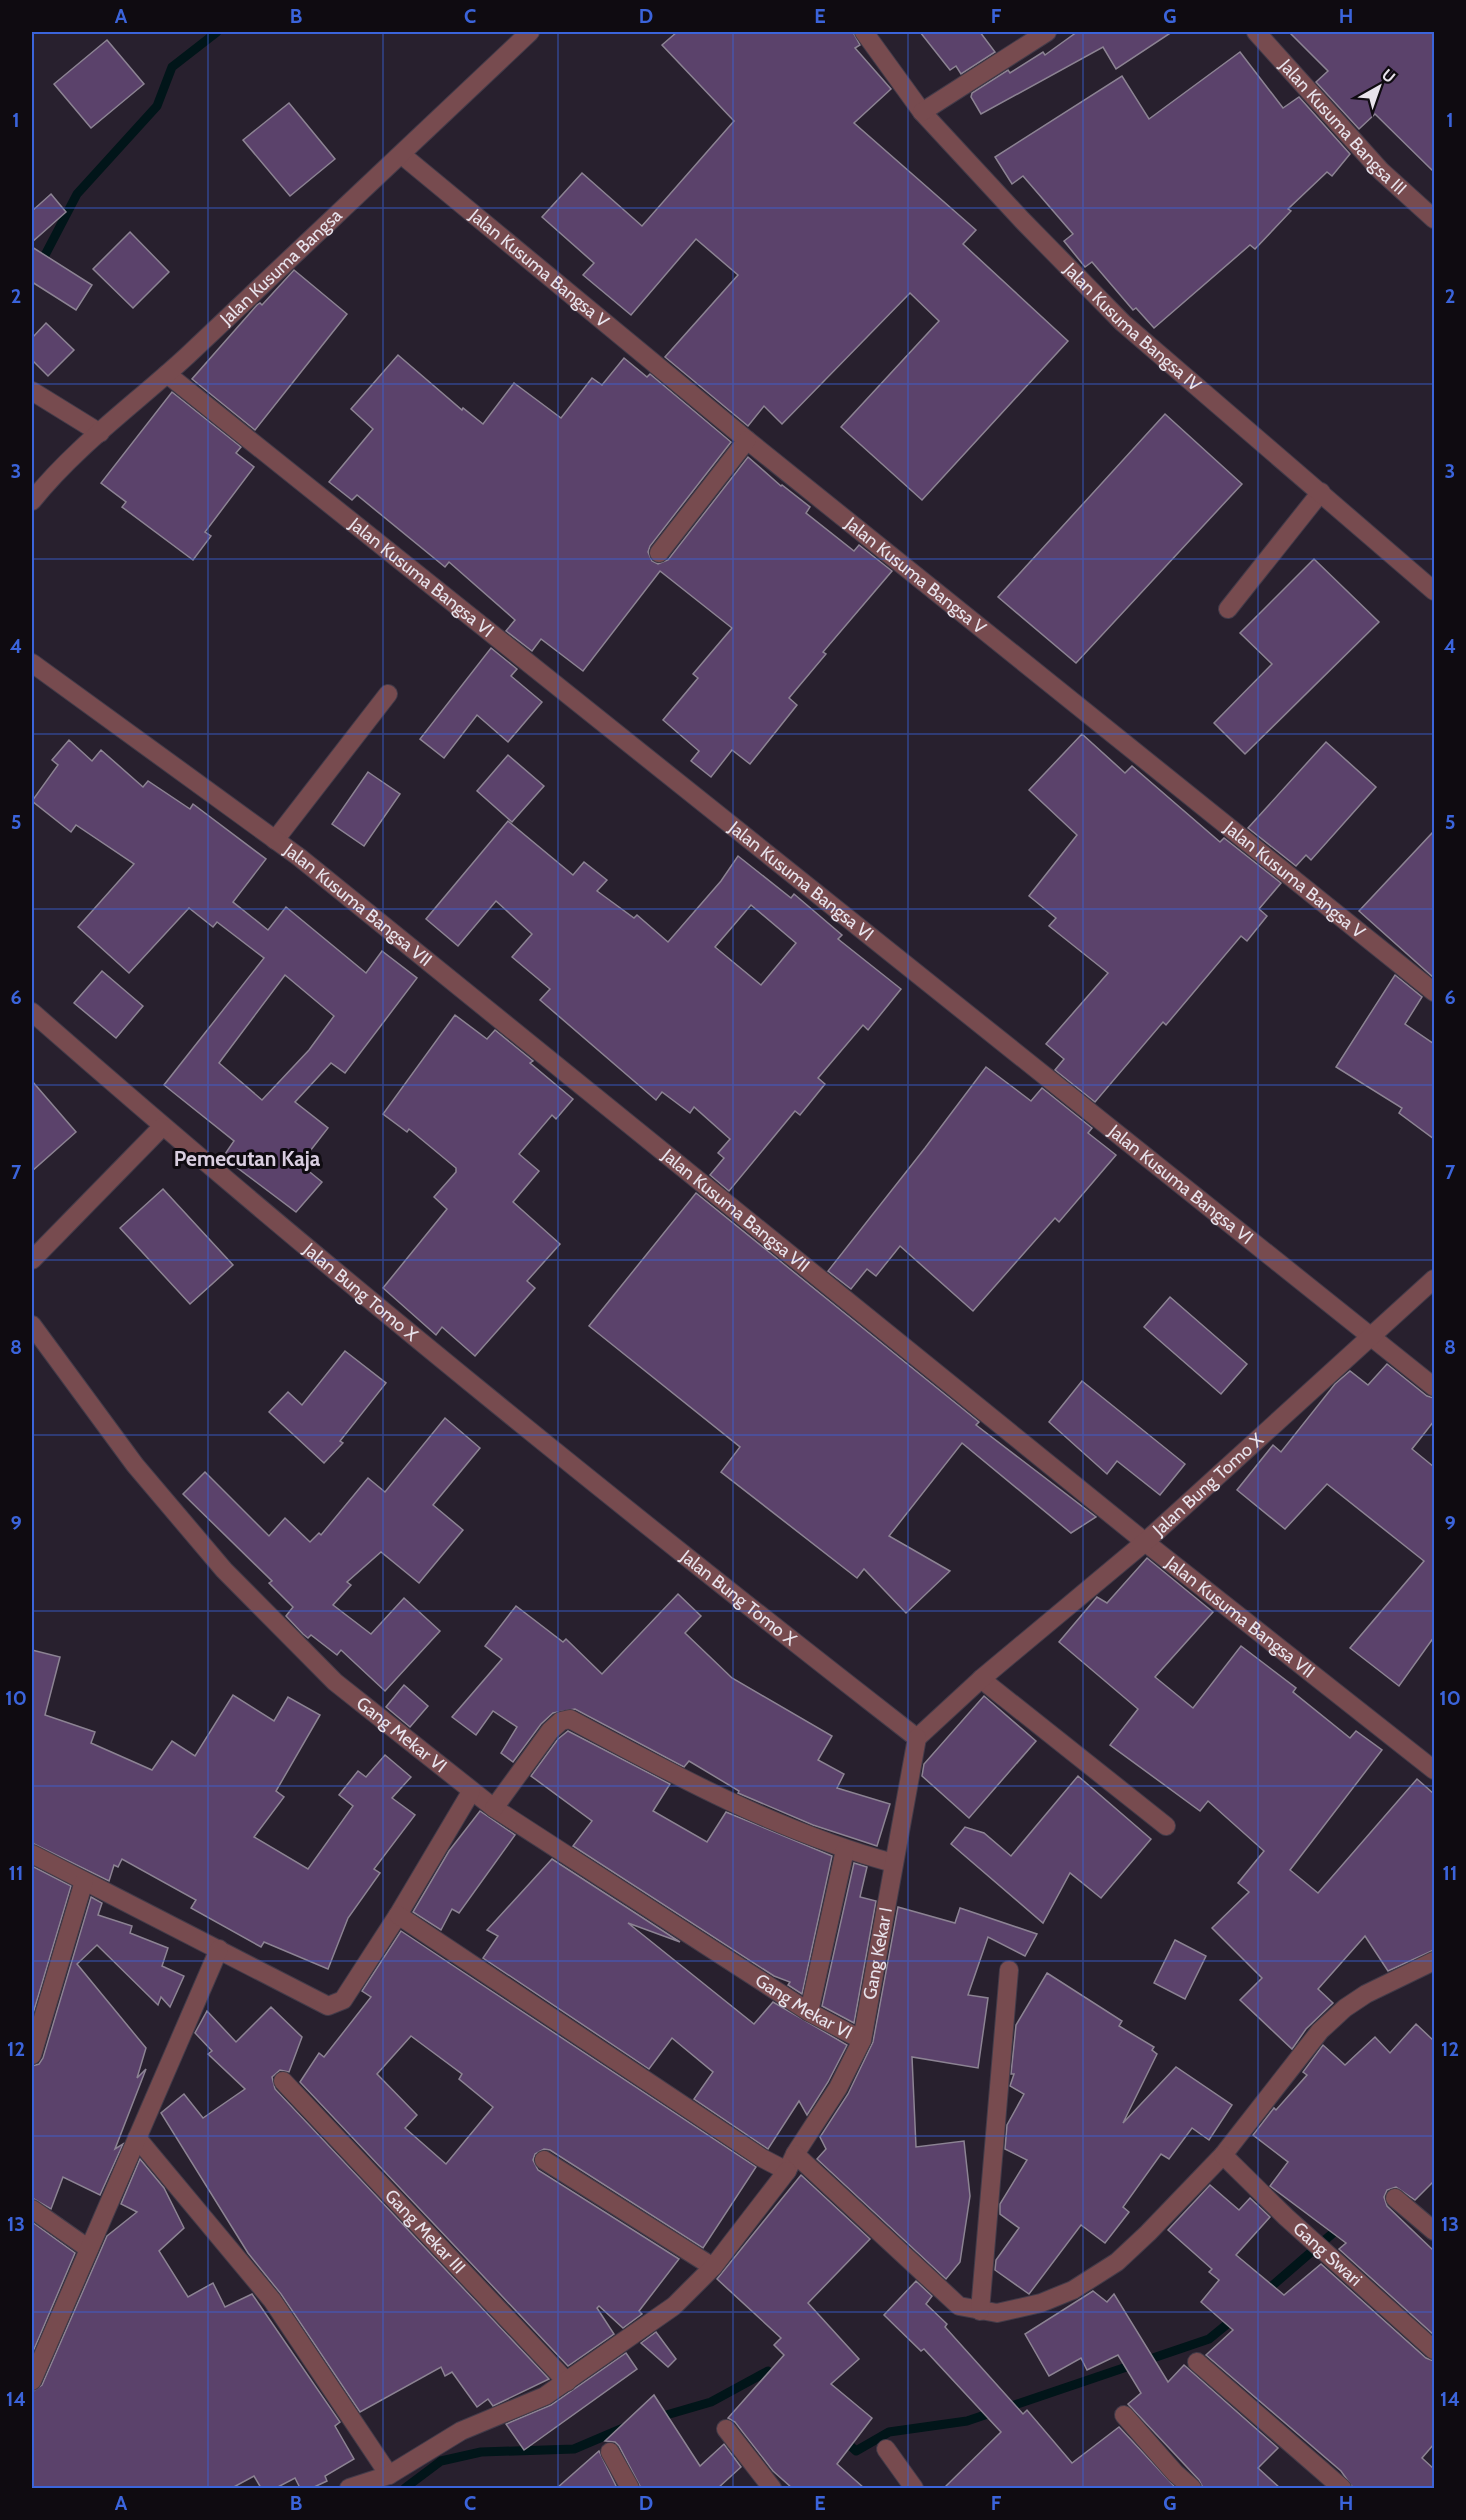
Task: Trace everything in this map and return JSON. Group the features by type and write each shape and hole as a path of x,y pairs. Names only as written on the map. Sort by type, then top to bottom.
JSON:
{"street":[{"name":"Jalan Kusuma Bangsa","path":"32,501 45,485 100,433 167,374 402,155 530,32"},
{"name":"Jalan Kusuma Bangsa IV","path":"864,32 922,112 1022,220 1123,323 1434,591"},
{"path":"922,112 1047,32"},
{"name":"Jalan Kusuma Bangsa III","path":"1256,32 1381,171 1434,219"},
{"name":"Jalan Kusuma Bangsa V","path":"402,155 747,440 1434,992"},
{"name":"Jalan Kusuma Bangsa VI","path":"167,374 1434,1387"},
{"path":"32,391 100,433"},
{"path":"659,554 747,440"},
{"path":"1228,609 1321,492"},
{"name":"Jalan Kusuma Bangsa VII","path":"32,663 275,840 1145,1542 1434,1770"},
{"path":"275,840 388,694"},
{"name":"Jalan Bung Tomo X","path":"32,1012 162,1127 654,1533 917,1738 981,1679 1145,1542 1434,1279"},
{"path":"32,1260 162,1127"},
{"name":"Gang Mekar VI","path":"32,1325 135,1465 224,1570 335,1682 494,1808 808,2012 862,2040"},
{"path":"981,1679 1166,1826"},
{"path":"494,1808 550,1731 561,1721 570,1719 669,1773 767,1818 845,1850 893,1863"},
{"name":"Gang Kekar I","path":"363,2487 389,2475 461,2431 544,2396 674,2306 713,2267 787,2171 795,2154 838,2088 862,2040 917,1738"},
{"path":"32,1854 328,2006 343,2000 398,1915 471,1792"},
{"path":"808,2012 845,1850"},
{"path":"32,2055 84,1881"},
{"path":"398,1915 762,2158 787,2171"},
{"path":"32,2380 219,1949"},
{"path":"795,2154 958,2306 997,2313 1041,2303 1073,2290 1117,2262 1223,2155 1320,2031 1366,1994 1434,1961"},
{"path":"980,2311 1009,1970"},
{"name":"Gang Mekar III","path":"283,2081 567,2382"},
{"path":"137,2138 272,2300 389,2475"},
{"name":"Gang Swari","path":"1223,2155 1286,2217 1434,2350"},
{"path":"544,2160 713,2267"},
{"path":"1395,2198 1434,2231"},
{"path":"32,2209 89,2249"},
{"path":"1197,2362 1342,2488"},
{"path":"1124,2415 1175,2473 1192,2488"},
{"path":"726,2429 772,2488"},
{"path":"886,2449 914,2488"},
{"path":"610,2452 630,2488"}],"building":[{"path":"677,32 853,32 860,45 855,48 891,89 854,123 976,230 963,244 1068,341 922,500 841,427 939,321 910,293 782,424 764,406 748,426 665,357 738,275 696,239 631,315 583,275 594,263 542,217 582,173 642,226 734,121 662,45"},
{"path":"920,32 980,32 995,52 961,74 956,66 950,70"},
{"path":"1077,32 1172,32 1116,69 1103,47 981,114 971,97 972,93 1008,70 1010,73 1043,52 1045,55"},
{"path":"1289,32 1434,32 1434,172 1375,114 1359,129 1316,82 1328,71"},
{"path":"107,40 144,84 91,128 54,84"},
{"path":"1240,52 1283,108 1299,97 1350,154 1332,176 1327,172 1288,209 1291,211 1255,249 1250,245 1154,328 1136,308 1133,310 1092,262 1085,267 1064,241 1073,234 1023,176 1012,184 995,157 1122,76 1149,119"},
{"path":"289,103 335,159 290,196 243,140"},
{"path":"51,194 66,212 32,242 32,211"},
{"path":"130,232 169,272 133,308 93,269"},
{"path":"32,247 92,285 76,310 32,282"},
{"path":"294,270 347,314 255,430 192,379 257,305 260,303 262,305"},
{"path":"46,323 74,350 48,376 32,360 32,338"},
{"path":"398,355 462,410 463,408 483,424 514,383 561,418 592,378 602,385 624,358 647,377 650,374 731,442 650,546 648,552 652,561 658,564 668,560 748,457 781,486 810,507 806,513 854,551 859,545 892,571 823,652 826,654 789,698 797,705 750,764 732,750 711,777 691,761 699,751 663,720 698,678 693,674 732,628 660,571 583,671 541,639 532,651 506,631 515,620 449,562 445,567 357,495 352,500 329,482 373,429 351,409"},
{"path":"172,392 241,447 236,453 254,467 205,532 211,536 193,560 122,507 126,502 101,483"},
{"path":"1165,414 1242,484 1076,663 998,597"},
{"path":"1314,559 1379,622 1245,754 1214,723 1272,664 1240,633"},
{"path":"491,648 517,669 511,676 542,702 508,742 477,715 444,758 420,739"},
{"path":"1082,734 1125,773 1132,766 1220,842 1224,838 1281,883 1259,909 1267,916 1247,941 1241,936 1166,1025 1163,1022 1095,1102 1055,1070 1064,1059 1046,1044 1108,973 1049,926 1056,918 1029,896 1077,835 1029,790"},
{"path":"69,740 92,761 101,750 143,787 148,781 190,809 193,804 266,859 233,902 268,930 286,907 366,973 382,951 417,978 345,1073 331,1063 295,1102 328,1128 300,1164 322,1182 296,1212 223,1157 234,1141 164,1085 264,958 217,922 213,927 189,908 129,973 78,927 134,864 76,825 71,832 32,801 58,765 52,760","holes":["285,975 334,1016 309,1050 262,1100 219,1063"]},
{"path":"1326,742 1376,787 1311,860 1306,855 1296,866 1248,828"},
{"path":"508,755 544,786 512,822 477,791"},
{"path":"368,772 400,794 364,846 332,824"},
{"path":"508,821 573,875 584,862 607,880 597,891 634,918 637,915 668,942 721,881 738,856 791,898 794,894 842,935 838,939 901,989 868,1030 863,1025 818,1078 825,1084 800,1115 795,1111 729,1191 710,1175 724,1158 718,1153 730,1139 694,1107 690,1113 662,1092 656,1100 540,1000 550,989 512,957 532,934 496,901 458,946 426,919","holes":["751,905 796,943 761,985 715,947"]},
{"path":"1434,831 1434,978 1359,911"},
{"path":"102,971 143,1006 116,1038 74,1003"},
{"path":"1395,975 1422,997 1405,1024 1434,1044 1434,1139 1399,1113 1402,1108 1336,1067"},
{"path":"455,1015 487,1039 495,1030 533,1061 530,1063 573,1099 556,1119 552,1115 519,1154 539,1171 513,1202 560,1244 527,1281 535,1288 475,1356 442,1327 436,1335 383,1288 447,1209 434,1197 456,1172 456,1168 409,1129 407,1132 383,1114"},
{"path":"986,1067 1031,1101 1042,1088 1092,1128 1088,1133 1116,1155 1059,1222 1055,1218 973,1311 900,1246 876,1276 867,1269 851,1289 828,1271"},
{"path":"32,1081 76,1132 32,1171"},
{"path":"163,1189 233,1265 190,1304 120,1228"},
{"path":"696,1193 979,1422 976,1425 1096,1517 1071,1533 962,1443 889,1536 950,1571 906,1613 864,1569 857,1578 721,1472 740,1447 589,1326"},
{"path":"1170,1297 1247,1364 1221,1394 1144,1327"},
{"path":"345,1351 386,1383 340,1441 343,1443 324,1463 269,1412 288,1392 302,1405"},
{"path":"1387,1364 1427,1396 1434,1398 1434,1421 1412,1449 1434,1467 1434,1637 1399,1686 1350,1648 1424,1561 1327,1484 1285,1529 1237,1490 1273,1445 1281,1452 1335,1384 1350,1371 1368,1385"},
{"path":"1082,1381 1185,1464 1160,1495 1117,1461 1107,1474 1049,1422"},
{"path":"445,1418 480,1448 433,1505 463,1530 419,1583 381,1552 347,1582 351,1585 333,1605 371,1634 404,1598 440,1631 385,1691 341,1650 337,1655 311,1635 308,1638 303,1634 286,1616 293,1607 269,1583 272,1581 183,1494 205,1472 269,1536 285,1518 310,1542 319,1533 321,1535 368,1478 385,1492"},
{"path":"1147,1558 1213,1612 1155,1677 1193,1708 1241,1646 1296,1688 1293,1692 1350,1738 1356,1731 1382,1750 1290,1870 1318,1893 1417,1779 1434,1794 1434,1950 1388,1971 1365,1936 1318,1989 1333,2003 1306,2029 1292,2049 1240,2000 1262,1978 1212,1928 1249,1892 1238,1883 1264,1851 1208,1801 1200,1811 1110,1745 1138,1709 1059,1642 1097,1597 1107,1603"},
{"path":"678,1594 701,1616 685,1633 732,1678 832,1736 818,1760 844,1774 837,1788 890,1804 877,1846 813,1825 738,1793 739,1791 689,1761 684,1767 575,1709 553,1713 541,1724 513,1762 501,1753 517,1727 493,1711 476,1735 452,1717 502,1659 485,1646 516,1606 563,1642 566,1639 602,1674"},
{"path":"32,1650 60,1657 45,1715 95,1732 91,1743 152,1770 172,1741 195,1756 233,1695 274,1721 288,1697 320,1715 276,1791 284,1797 254,1837 308,1869 353,1806 339,1795 358,1771 366,1777 385,1755 411,1777 392,1798 415,1815 374,1869 380,1873 348,1918 328,1969 264,1942 261,1947 191,1908 196,1900 122,1859 118,1867 114,1865 109,1881 32,1843"},
{"path":"404,1685 428,1706 410,1727 386,1707"},
{"path":"984,1696 1036,1741 969,1818 922,1776 924,1764"},
{"path":"568,1731 670,1784 653,1811 707,1842 726,1812 832,1856 802,1994 788,1985 790,1982 774,1976 573,1846 592,1821 531,1776 558,1739"},
{"path":"1078,1776 1151,1839 1101,1898 1070,1873 1043,1923 951,1844 965,1827 984,1833 1011,1856"},
{"path":"480,1811 515,1835 459,1913 452,1909 441,1930 413,1912 449,1851"},
{"path":"552,1859 680,1942 628,1923 754,2024 773,2002 847,2045 828,2082 807,2115 799,2101 768,2149 694,2099 713,2072 672,2038 649,2069 483,1958 498,1936 487,1930"},
{"path":"854,1863 867,1867 860,1897 876,1901 854,2023 822,2006"},
{"path":"32,1866 71,1886 32,2017"},
{"path":"91,1897 102,1903 98,1915 132,1926 130,1933 168,1948 162,1966 184,1976 170,2007 161,1997 158,2005 97,1945 77,1964 146,2048 137,2078 146,2069 115,2149 123,2144 100,2195 63,2177 51,2209 32,2198 32,2066 39,2064 43,2058"},
{"path":"898,1907 955,1923 960,1908 1037,1934 1025,1956 988,1937 968,1995 988,1998 978,2068 912,2057 916,2147 964,2141 970,2196 960,2262 946,2279 817,2159 826,2149 820,2137 848,2094 873,2042"},
{"path":"401,1931 756,2167 703,2248 550,2150 544,2149 535,2154 533,2160 538,2170 679,2259 639,2311 642,2314 623,2328 599,2306 597,2308 614,2334 568,2366 300,2082 319,2053 324,2057 371,1997 362,1991","holes":["411,2036 462,2074 459,2079 493,2107 446,2164 405,2128 417,2115 377,2074"]},
{"path":"1175,1940 1206,1956 1185,1999 1154,1983"},
{"path":"1047,1973 1122,2021 1119,2026 1154,2047 1152,2050 1157,2054 1123,2123 1176,2067 1232,2105 1209,2140 1192,2128 1169,2159 1161,2154 1123,2207 1129,2212 1105,2243 1081,2225 1029,2294 995,2270 996,2260 1019,2228 1000,2214 1000,2204 1027,2160 1005,2149 1007,2125 1024,2094 1010,2086 1014,2074 1011,2074 1016,2025"},
{"path":"271,2007 302,2037 289,2072 280,2070 272,2077 275,2089 549,2379 493,2406 488,2399 477,2407 452,2372 445,2376 441,2367 360,2412 281,2294 248,2253 161,2113 184,2094 203,2118 245,2089 208,2054 212,2051 195,2033 207,2011 236,2042"},
{"path":"1416,2024 1434,2041 1434,2181 1415,2200 1396,2187 1387,2190 1384,2197 1387,2206 1434,2251 1434,2335 1339,2249 1346,2243 1270,2186 1288,2162 1253,2135 1274,2108 1276,2110 1307,2075 1303,2072 1323,2045 1345,2065 1375,2037 1390,2053"},
{"path":"140,2159 164,2188 184,2228 159,2251 188,2297 213,2283 225,2307 252,2294 340,2422 335,2426 354,2459 325,2476 327,2481 312,2488 300,2488 295,2478 276,2488 261,2488 254,2476 232,2488 32,2488 32,2392 42,2385 107,2236 137,2212 121,2204"},
{"path":"801,2175 870,2239 808,2303 859,2359 831,2384 872,2418 837,2464 864,2488 792,2488 773,2471 735,2422 728,2418 784,2355 774,2345 781,2338 717,2279"},
{"path":"1210,2185 1239,2210 1250,2198 1270,2217 1236,2255 1284,2295 1321,2264 1426,2358 1434,2361 1434,2444 1422,2458 1434,2469 1434,2488 1353,2488 1341,2471 1206,2355 1233,2330 1201,2302 1219,2280 1209,2272 1212,2269 1168,2230"},
{"path":"32,2222 75,2253 32,2354"},
{"path":"916,2281 932,2296 926,2304 947,2324 945,2327 1023,2414 1027,2410 1072,2463 1119,2427 1176,2488 944,2488 1001,2432 924,2349 921,2351 884,2315"},
{"path":"1093,2291 1107,2302 1114,2294 1168,2382 1184,2365 1278,2448 1258,2468 1280,2488 1203,2488 1199,2480 1128,2404 1141,2393 1118,2355 1087,2370 1081,2358 1049,2376 1025,2334"},
{"path":"656,2332 676,2359 668,2367 641,2343"},
{"path":"626,2353 637,2369 524,2450 506,2424 551,2405"},
{"path":"654,2395 700,2466 724,2444 741,2467 718,2488 641,2488 619,2446 615,2442 605,2441"},
{"path":"599,2451 617,2488 557,2488"}],"waterway":[{"path":"32,280 77,194 157,106 172,67 217,32"},
{"path":"1265,2292 1340,2227"},
{"path":"842,2438 856,2451 889,2432 967,2421 1209,2339 1236,2317"},
{"path":"656,2418 711,2402 768,2371 778,2380"},
{"path":"405,2488 441,2461 481,2452 574,2449 628,2426"}],"district":[{"name":"Pemecutan Kaja","path":"247,1158"}]}
